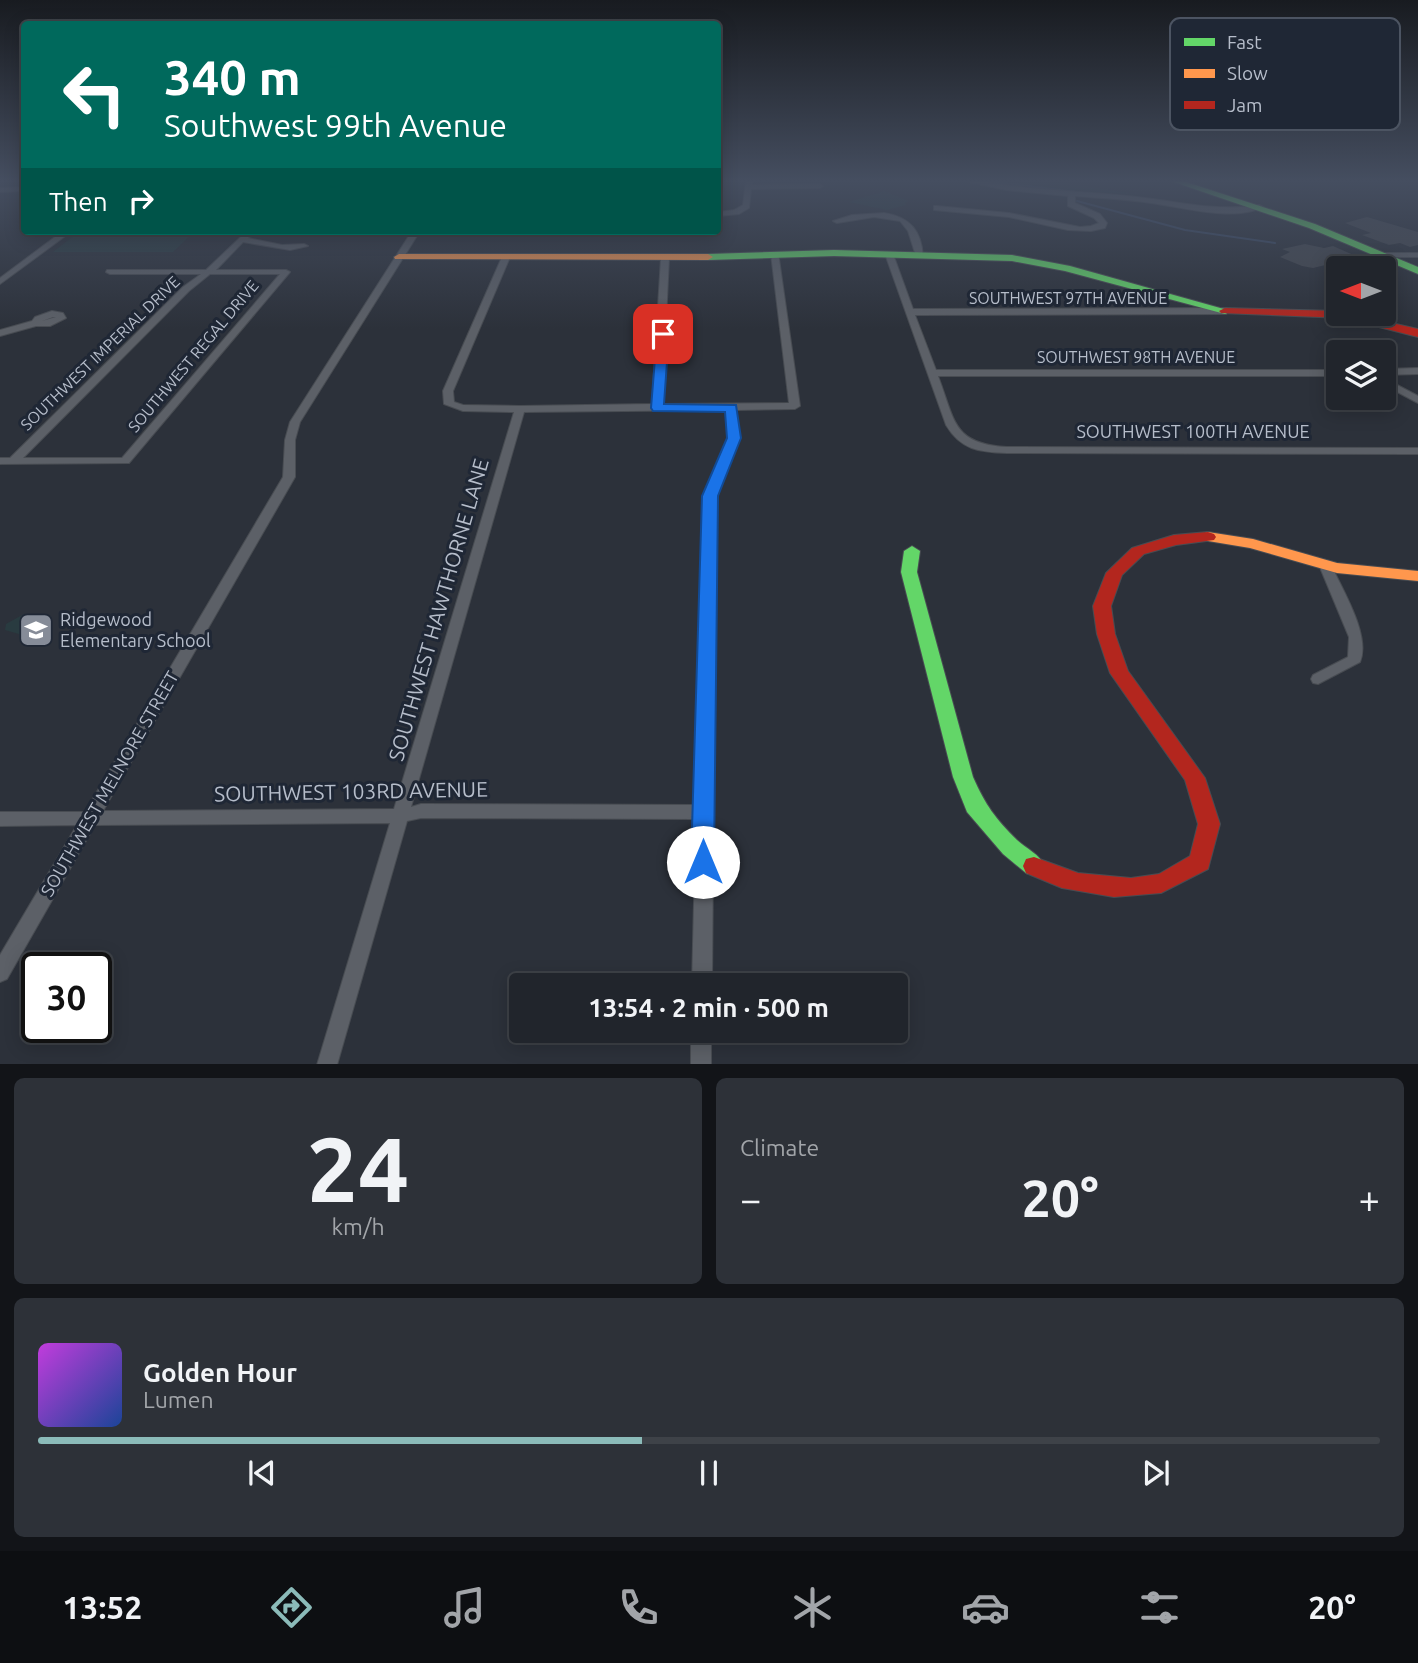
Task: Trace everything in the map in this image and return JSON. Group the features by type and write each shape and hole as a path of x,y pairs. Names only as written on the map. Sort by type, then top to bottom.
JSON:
{"street":[{"path":"911,230 920,256"},
{"path":"1317,230 1384,256 1418,255"},
{"path":"0,282 63,235"},
{"name":"SOUTHWEST IMPERIAL DRIVE","path":"13,461 186,289 247,235"},
{"name":"SOUTHWEST MELNORE STREET","path":"0,972 289,477 290,440 295,422 413,235"},
{"path":"242,240 268,242 291,251 304,246"},
{"path":"506,257 448,391 449,404 463,408 520,409 794,406 775,254"},
{"path":"889,254 951,425 957,436 968,445"},
{"path":"399,257 665,258 889,254 1023,259 1226,311 1344,315 1418,332"},
{"path":"657,408 665,258"},
{"path":"1396,261 1418,271"},
{"path":"110,271 209,271"},
{"name":"SOUTHWEST REGAL DRIVE","path":"13,461 125,461 286,272 209,271"},
{"name":"SOUTHWEST 97TH AVENUE","path":"911,312 1226,311"},
{"path":"0,333 36,323"},
{"path":"1396,372 1418,371"},
{"name":"SOUTHWEST 98TH AVENUE","path":"933,373 1326,373"},
{"path":"1396,387 1418,400"},
{"path":"702,973 710,496 733,444 731,408"},
{"name":"SOUTHWEST HAWTHORNE LANE","path":"327,1064 520,409"},
{"name":"SOUTHWEST 100TH AVENUE","path":"968,445 1007,450 1418,451"},
{"path":"0,461 13,461"},
{"path":"912,551 909,572 962,777 978,813 1011,848 1037,868 1084,884 1120,887 1161,883 1200,862 1209,824 1195,778 1119,673 1106,634 1102,606 1114,573 1138,551 1174,540 1211,537 1253,542 1325,565 1361,572 1418,576"},
{"path":"1318,679 1355,659 1356,637 1325,565"},
{"name":"SOUTHWEST 103RD AVENUE","path":"0,819 400,816 421,811 703,812"},
{"path":"701,1043 701,1064"}],"shaded area":[{"path":"75,235 191,235 173,252 53,252"},
{"path":"24,614 39,615 45,620 45,625 32,643 20,642 19,634 5,630 6,624"}],"building":[{"path":"1362,230 1410,230 1418,232 1418,245 1389,245 1362,235 1371,233"},
{"path":"1305,244 1324,248 1333,246 1356,256 1326,256 1326,265 1313,268 1280,257 1290,252 1282,249"}],"waterway":[{"path":"1184,230 1275,243"}],"traffic: fast":[{"path":"1321,230 1418,271"},
{"path":"708,257 834,253 1012,258 1066,268 1225,311"},
{"path":"912,551 909,572 963,777 978,812 1011,848 1034,866"}],"traffic: slow":[{"path":"399,257 708,257"},
{"path":"1208,537 1253,544 1337,568 1418,576"}],"traffic: jam":[{"path":"1225,311 1344,315 1418,333"},
{"path":"1034,866 1078,883 1131,888 1161,883 1200,862 1209,824 1195,778 1119,673 1106,634 1102,606 1114,573 1138,551 1174,540 1208,537"}],"place":[{"name":"Ridgewood Elementary School","path":"36,630"}],"route":[{"path":"663,334 657,408 731,408 734,438 710,491 703,862"}]}
